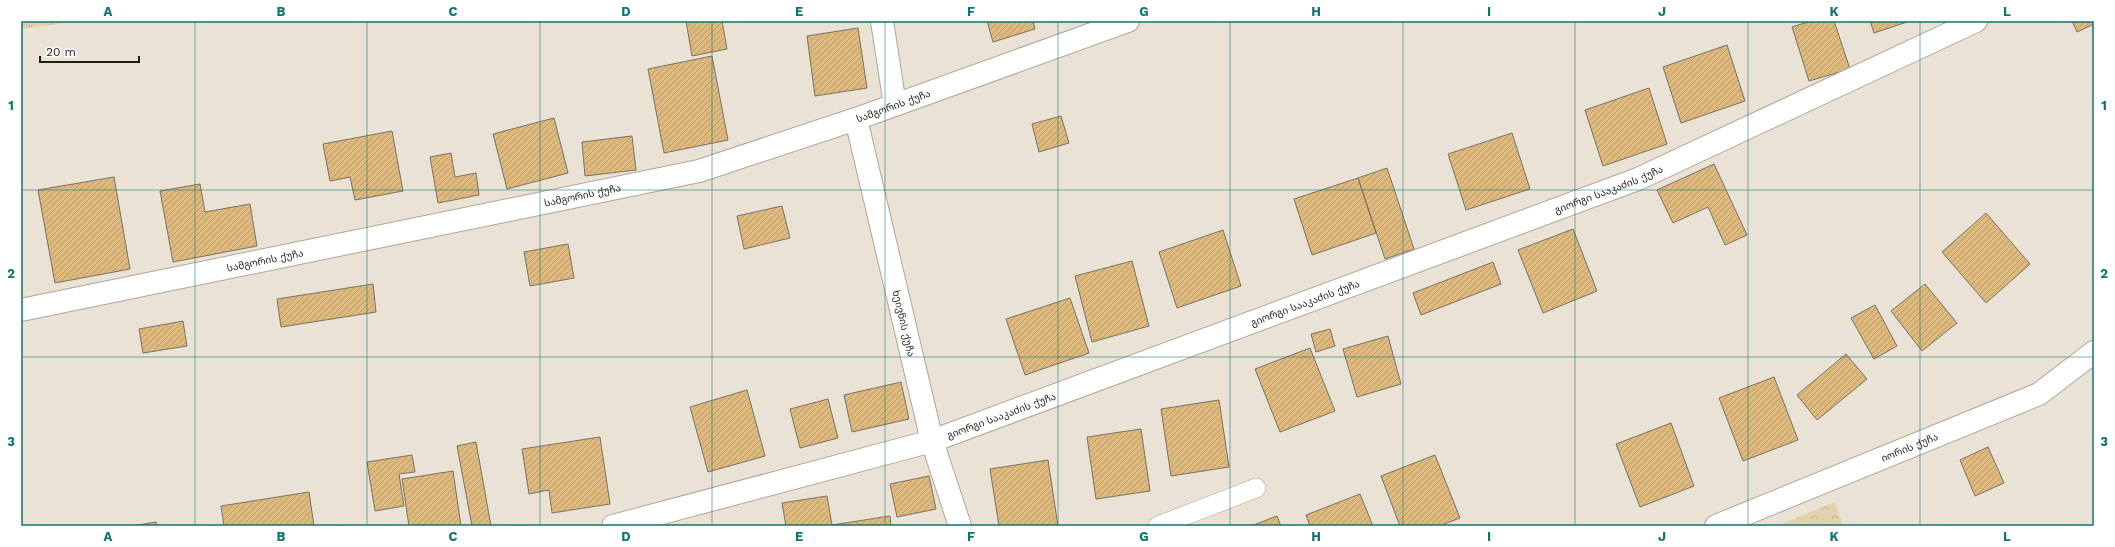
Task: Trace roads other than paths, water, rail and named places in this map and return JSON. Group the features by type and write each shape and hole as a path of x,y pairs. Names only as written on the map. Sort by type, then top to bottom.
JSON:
{"street":[{"path":"882,21 895,105"},
{"name":"სამგორის ქუჩა","path":"21,310 699,171 856,120 1128,21"},
{"name":"გიორგი სააკაძის ქუჩა","path":"613,526 932,441 1638,180 1976,21"},
{"name":"ხეივნის ქუჩა","path":"856,120 932,441 960,526"},
{"name":"იორის ქუჩა","path":"1716,526 2039,394 2094,352"}],"lane":[{"path":"1158,526 1256,488"}]}
